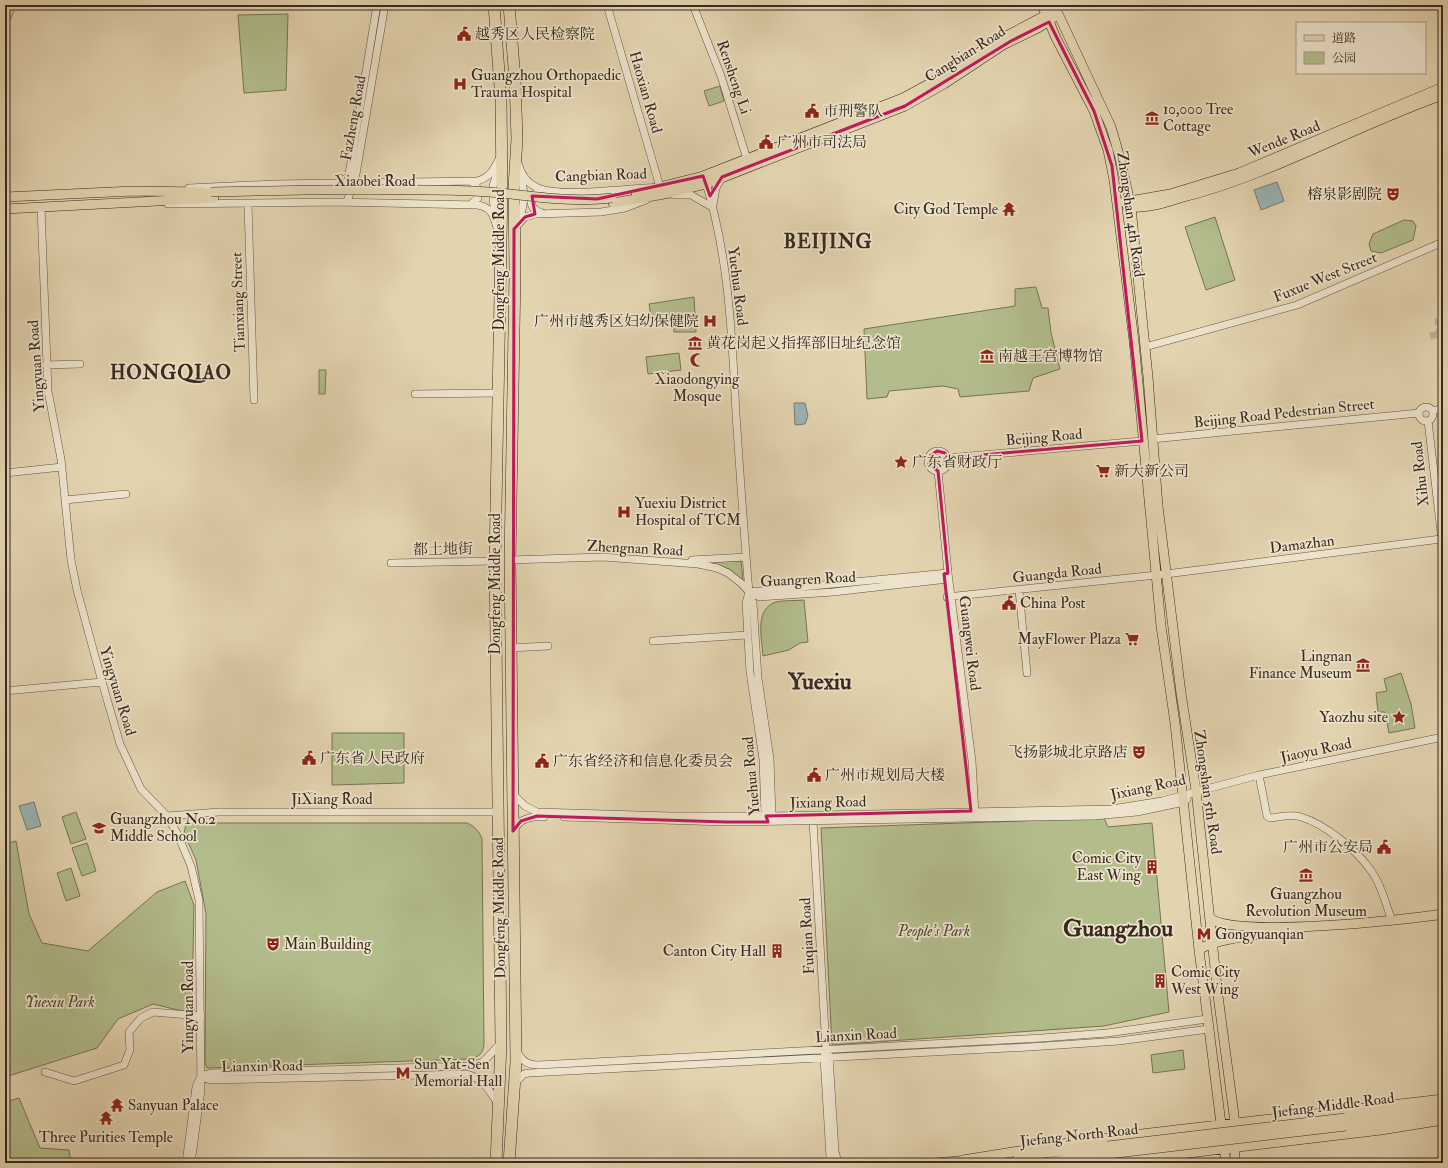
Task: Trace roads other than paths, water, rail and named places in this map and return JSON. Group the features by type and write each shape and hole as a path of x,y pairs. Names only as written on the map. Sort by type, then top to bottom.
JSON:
{"highway":[{"name":"Dongfeng Middle Road","path":"494,5 501,100 502,155 495,561 501,1043 496,1163"},
{"name":"Dongfeng Middle Road","path":"509,5 515,80 516,155 510,560 516,1045 515,1083 509,1163"}],"main road":[{"path":"5,20 11,5"},
{"name":"Zhongshan 4th Road","path":"1042,5 1047,19 1094,111 1112,166 1134,341 1142,441"},
{"name":"Cangbian Road","path":"612,200 660,187 722,177 916,101 1003,45 1047,19 1055,9"},
{"name":"Zhongshan 4th Road","path":"1055,9 1111,127 1125,174 1130,203 1145,347 1152,439"},
{"name":"Cangbian Road","path":"612,200 655,196 705,180 747,159 910,95 940,78 995,42 1047,19"},
{"name":"Wende Road","path":"1130,203 1170,194 1239,173 1443,87"},
{"name":"Wende Road","path":"1130,203 1168,201 1236,182 1443,95"},
{"name":"Xiaobei Road","path":"5,197 161,191 212,195 376,194 488,197 571,206 612,200"},
{"name":"Xiaobei Road","path":"5,208 136,203 212,195"},
{"path":"1117,204 1130,203"},
{"name":"Zhongshan 5th Road","path":"1152,439 1166,574 1181,693 1196,790 1212,943 1234,1123 1235,1163"},
{"name":"Zhongshan 5th Road","path":"1142,441 1199,950 1225,1137 1226,1163"},
{"path":"1210,918 1214,921 1230,925 1308,926 1392,921 1443,914"},
{"path":"1199,950 1212,943 1308,926"},
{"path":"1225,1137 1234,1123 1443,1099"},
{"name":"Jiefang Middle Road","path":"1346,1122 1443,1105"},
{"name":"Jiefang Middle Road","path":"1225,1137 1346,1122 1443,1114"},
{"path":"963,1160 1067,1143 1225,1137 1235,1148 1443,1120"},
{"name":"Jiefang North Road","path":"1042,1163 1108,1155 1225,1137"},
{"name":"Jiefang North Road","path":"936,1163 963,1160 1108,1155"}],"street":[{"name":"Fazheng Road","path":"348,202 346,182 377,5"},
{"name":"Fazheng Road","path":"348,202 354,182 385,5"},
{"name":"Haoxian Road","path":"607,5 660,187"},
{"name":"Rensheng Li","path":"693,5 721,76 747,159"},
{"name":"Xiaobei Road","path":"161,191 213,186 481,180 492,172 502,155"},
{"name":"Cangbian Road","path":"516,155 523,176 533,186 545,191 586,192 660,187"},
{"path":"655,196 691,195 712,207 716,188 722,177"},
{"name":"Yuehua Road","path":"705,180 722,252 730,320 749,592 753,603 758,678 770,753 769,818"},
{"path":"470,181 476,185 478,192 478,198 471,204"},
{"path":"314,203 322,194 320,187 315,183"},
{"path":"543,213 533,208 531,201 534,194 545,191"},
{"name":"Cangbian Road","path":"514,229 525,217 543,213 571,214 614,210 636,204 655,196"},
{"name":"Xiaobei Road","path":"136,203 192,205 348,202 471,204 484,206 491,210 501,240"},
{"name":"Tianxiang Street","path":"248,204 254,400"},
{"name":"Yingyuan Road","path":"41,207 48,391 62,467 71,560 83,617 120,744 133,776 141,789 167,816 177,833 191,866 197,885 200,918 201,1076 196,1087 186,1163"},
{"name":"Fuxue West Street","path":"1145,347 1297,305 1443,242"},
{"path":"46,365 80,364"},
{"path":"415,394 498,393"},
{"name":"Beijing Road Pedestrian Street","path":"1152,439 1419,414 1421,408 1426,406 1430,407 1433,411 1443,408"},
{"path":"1419,414 1421,419 1428,421 1432,418 1433,411"},
{"name":"Xihu Road","path":"1428,421 1440,539 1443,549"},
{"name":"Beijing Road","path":"948,458 1142,441"},
{"path":"934,451 945,453 948,458 946,467 938,471 933,469 929,464 930,456 934,451"},
{"path":"5,473 62,467"},
{"name":"Guangwei Road","path":"938,471 946,576 972,761 974,813"},
{"path":"65,500 126,494"},
{"name":"Damazhan","path":"1166,574 1440,539"},
{"name":"Zhengnan Road","path":"510,560 603,557 698,564 717,568 736,578 749,592"},
{"path":"668,562 746,557"},
{"name":"都土地街","path":"391,563 495,561"},
{"name":"Guangda Road","path":"949,597 1166,574"},
{"name":"Guangren Road","path":"749,592 946,576"},
{"path":"1019,590 1027,673"},
{"name":"Yuehua Road","path":"749,592 746,603 750,672 763,759 769,818"},
{"path":"653,641 748,635"},
{"path":"510,648 548,646"},
{"path":"5,691 102,682"},
{"name":"Jiaoyu Road","path":"1196,790 1259,775 1443,738"},
{"path":"1259,775 1267,816 1270,818 1299,816 1324,827 1354,851 1372,872 1382,893 1392,921"},
{"name":"Jixiang Road","path":"513,832 521,821 536,816 686,822 769,818 1112,809 1183,799 1196,790"},
{"name":"Jixiang Road","path":"513,794 525,806 537,812 769,818 813,821 974,813"},
{"name":"JiXiang Road","path":"167,816 219,812 498,812"},
{"name":"Fuqian Road","path":"813,821 826,1049 835,1151 838,1163"},
{"path":"45,1072 74,1081 124,1065 130,1050 129,1032 141,1018 153,1012 201,1016"},
{"name":"Lianxin Road","path":"516,1045 518,1054 524,1061 530,1064 538,1065 1087,1034 1208,1019"},
{"name":"Lianxin Road","path":"515,1083 524,1074 529,1073 1120,1041 1209,1028"},
{"name":"Lianxin Road","path":"201,1076 211,1073 472,1066 483,1062 501,1043"},
{"name":"Fuqian Road","path":"827,1057 830,1157 828,1163"},
{"name":"Lianxin Road","path":"201,1076 210,1080 466,1074 475,1076 483,1082 499,1106"},
{"path":"191,1163 201,1090 201,1076"}],"water":[{"path":"1277,182 1284,201 1261,210 1254,190"},
{"path":"794,403 805,403 808,416 805,424 795,425"},
{"path":"34,802 41,826 27,830 19,806"}],"tunnel":[{"path":"1438,318 1443,355"},
{"path":"1430,336 1443,333"}],"place":[{"name":"越秀区人民检察院","path":"464,34"},
{"name":"Guangzhou Orthopaedic Trauma Hospital","path":"460,84"},
{"name":"市刑警队","path":"812,111"},
{"name":"10,000 Tree Cottage","path":"1152,118"},
{"name":"广州市司法局","path":"766,142"},
{"name":"榕泉影剧院","path":"1393,194"},
{"name":"City God Temple","path":"1009,209"},
{"name":"广州市越秀区妇幼保健院","path":"710,321"},
{"name":"黄花岗起义指挥部旧址纪念馆","path":"695,343"},
{"name":"南越王宫博物馆","path":"987,356"},
{"name":"Xiaodongying Mosque","path":"697,360"},
{"name":"广东省财政厅","path":"901,462"},
{"name":"新大新公司","path":"1103,471"},
{"name":"Yuexiu District Hospital of TCM","path":"624,512"},
{"name":"China Post","path":"1009,603"},
{"name":"MayFlower Plaza","path":"1132,639"},
{"name":"Lingnan Finance Museum","path":"1363,665"},
{"name":"Yaozhu site","path":"1399,717"},
{"name":"飞扬影城北京路店","path":"1139,752"},
{"name":"广东省人民政府","path":"309,758"},
{"name":"广东省经济和信息化委员会","path":"542,761"},
{"name":"广州市规划局大楼","path":"814,775"},
{"name":"Guangzhou No.2 Middle School","path":"99,828"},
{"name":"广州市公安局","path":"1384,847"},
{"name":"Comic City East Wing","path":"1152,867"},
{"name":"Guangzhou Revolution Museum","path":"1306,875"},
{"name":"Gongyuanqian","path":"1204,934"},
{"name":"Main Building","path":"273,944"},
{"name":"Canton City Hall","path":"777,951"},
{"name":"Comic City West Wing","path":"1160,981"},
{"name":"Sun Yat-Sen Memorial Hall","path":"403,1073"},
{"name":"Sanyuan Palace","path":"117,1105"},
{"name":"Three Purities Temple","path":"106,1118"}],"district":[{"name":"BEIJING","path":"828,241"},
{"name":"HONGQIAO","path":"171,372"},
{"name":"Yuexiu","path":"820,681"},
{"name":"Guangzhou","path":"1118,928"}],"park label":[{"name":"People's Park","path":"934,931"},
{"name":"Yuexiu Park","path":"60,1002"}]}
